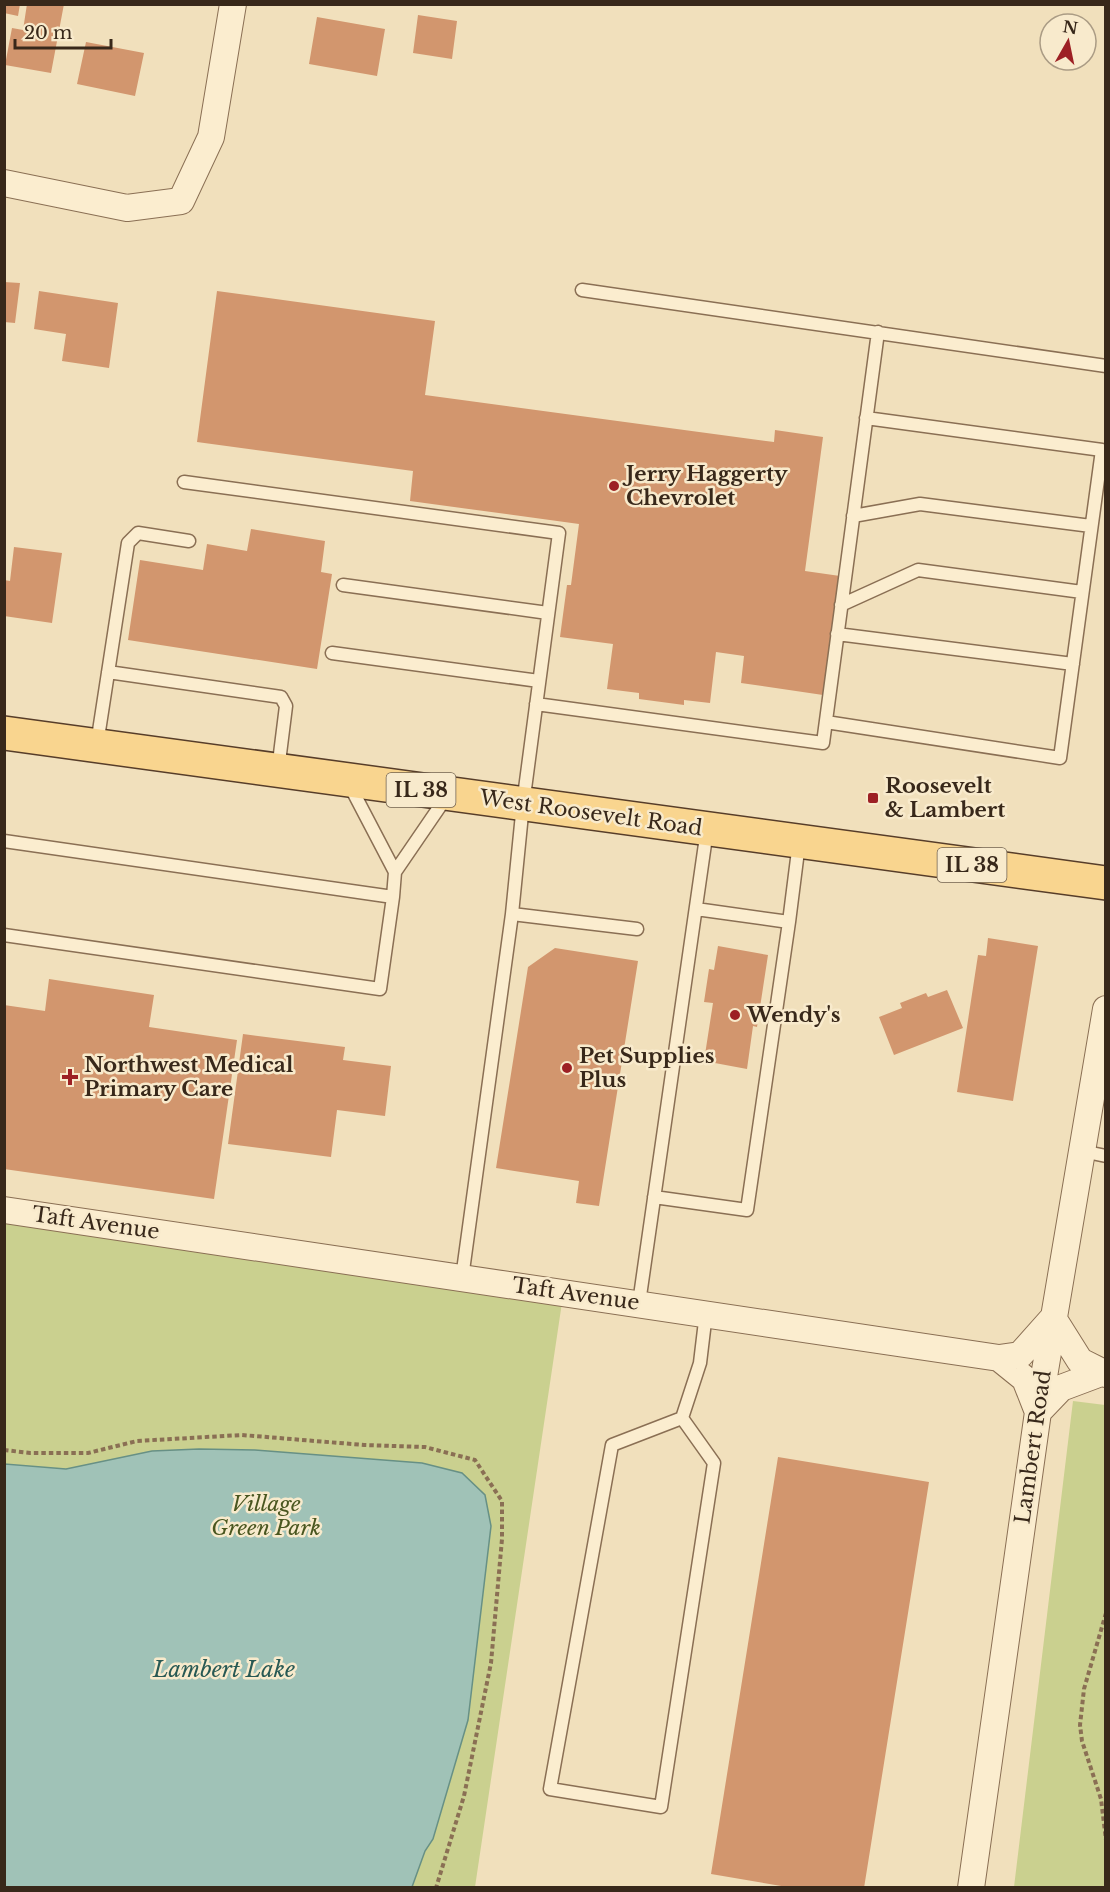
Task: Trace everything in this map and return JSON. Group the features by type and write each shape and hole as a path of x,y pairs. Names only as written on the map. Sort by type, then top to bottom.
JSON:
{"main road":[{"name":"West Roosevelt Road","path":"4,733 1106,883"}],"street":[{"path":"4,183 127,208 182,201 212,137 232,4"},
{"name":"Lambert Road","path":"971,1887 1053,1318 1094,1153 1106,1009"},
{"name":"Taft Avenue","path":"4,1210 999,1358 1020,1355 1053,1318"},
{"path":"1053,1318 1080,1361 1103,1374"},
{"path":"999,1358 1025,1379 1038,1412 1061,1388 1103,1374"}],"lane":[{"path":"582,290 1106,366"},
{"path":"536,704 823,743 878,332"},
{"path":"825,722 1060,758 1102,450 866,418"},
{"path":"184,482 559,533 523,804 512,914 462,1278"},
{"path":"853,516 920,504 1091,526"},
{"path":"96,746 128,543 138,533 189,541"},
{"path":"841,605 918,570 1082,592"},
{"path":"343,585 548,613"},
{"path":"837,634 1072,664"},
{"path":"332,653 539,681"},
{"path":"108,672 281,697 286,706 278,770"},
{"path":"347,780 395,872"},
{"path":"4,935 380,989 395,872 449,794"},
{"path":"639,1303 707,829"},
{"path":"4,841 393,897"},
{"path":"654,1197 747,1210 799,841"},
{"path":"696,909 789,922"},
{"path":"512,914 637,929"},
{"path":"682,1418 700,1363 706,1313"},
{"path":"682,1418 714,1463 661,1807 550,1789 612,1445 682,1418"}],"path":[{"path":"4,1450 30,1453 88,1453 137,1441 242,1435 425,1447 475,1460 502,1501 502,1539 491,1663 464,1796 436,1887"},
{"path":"1106,1613 1084,1689 1080,1725 1101,1799 1106,1840"}],"green space":[{"name":"Village Green Park","path":"5,1213 564,1289 475,1887 5,1888"},
{"path":"1073,1401 1105,1405 1105,1887 1014,1887"}],"water":[{"name":"Lambert Lake","path":"255,1450 422,1463 462,1473 485,1495 491,1526 468,1720 433,1839 425,1851 412,1887 5,1887 5,1464 66,1469 152,1451"}],"building":[{"path":"4,4 20,4 18,16 4,13"},
{"path":"27,4 64,4 51,73 5,65 12,28 23,30"},
{"path":"418,15 457,21 452,59 413,53"},
{"path":"317,17 385,29 377,76 309,64"},
{"path":"86,42 144,53 135,96 77,84"},
{"path":"4,282 20,283 15,323 4,322"},
{"path":"39,291 118,303 109,368 62,361 66,334 34,329"},
{"name":"Jerry Haggerty Chevrolet","path":"217,291 435,321 425,395 774,442 775,430 823,437 805,571 840,576 823,695 741,683 744,656 716,652 710,703 684,700 684,705 639,699 639,693 607,689 613,644 560,637 567,585 571,585 579,524 410,501 413,471 197,442"},
{"path":"251,529 325,541 321,572 332,574 317,669 128,640 140,560 203,570 207,544 247,551"},
{"path":"14,547 62,553 52,623 4,616 4,580 10,581"},
{"path":"988,938 1038,946 1013,1101 957,1092 978,955 986,956"},
{"name":"Wendy's","path":"718,946 768,955 757,1027 753,1026 747,1069 704,1061 713,1003 704,1002 709,969 714,970"},
{"name":"Pet Supplies Plus","path":"555,948 638,961 599,1206 576,1203 579,1181 496,1168 528,967"},
{"path":"49,979 154,995 149,1027 237,1040 214,1199 4,1169 4,1005 45,1011"},
{"path":"947,990 963,1028 894,1055 879,1017 902,1008 900,1003 926,993 928,997"},
{"path":"243,1034 345,1047 343,1060 391,1066 385,1116 337,1110 331,1157 228,1144"},
{"path":"778,1457 929,1482 864,1888 793,1888 711,1874"}],"place":[{"name":"Jerry Haggerty Chevrolet","path":"614,486"},
{"name":"Roosevelt & Lambert","path":"873,798"},
{"name":"Wendy's","path":"735,1015"},
{"name":"Pet Supplies Plus","path":"567,1068"},
{"name":"Northwest Medical Primary Care","path":"70,1077"}]}
